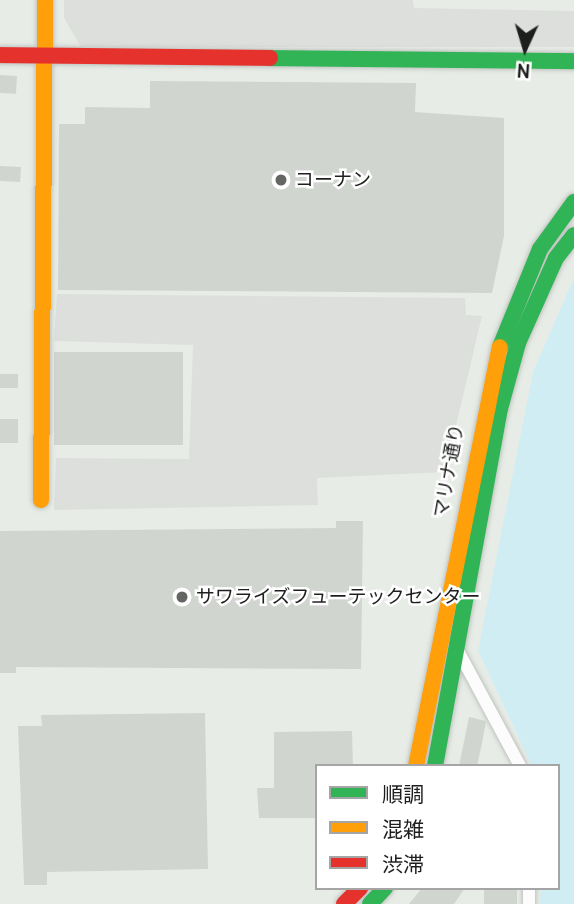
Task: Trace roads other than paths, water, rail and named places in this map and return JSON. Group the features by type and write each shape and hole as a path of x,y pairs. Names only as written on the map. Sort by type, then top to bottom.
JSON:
{"street":[{"path":"41,500 46,0"},
{"path":"0,55 574,61"},
{"name":"マリナ通り","path":"416,764 502,335 540,249 574,202"},
{"name":"マリナ通り","path":"435,764 514,356 556,257 574,234"},
{"path":"456,647 519,764"},
{"path":"344,904 358,890"},
{"path":"370,904 383,890"}],"place":[{"name":"コーナン","path":"281,180"},
{"name":"サワライズフューテックセンター","path":"182,597"}]}
